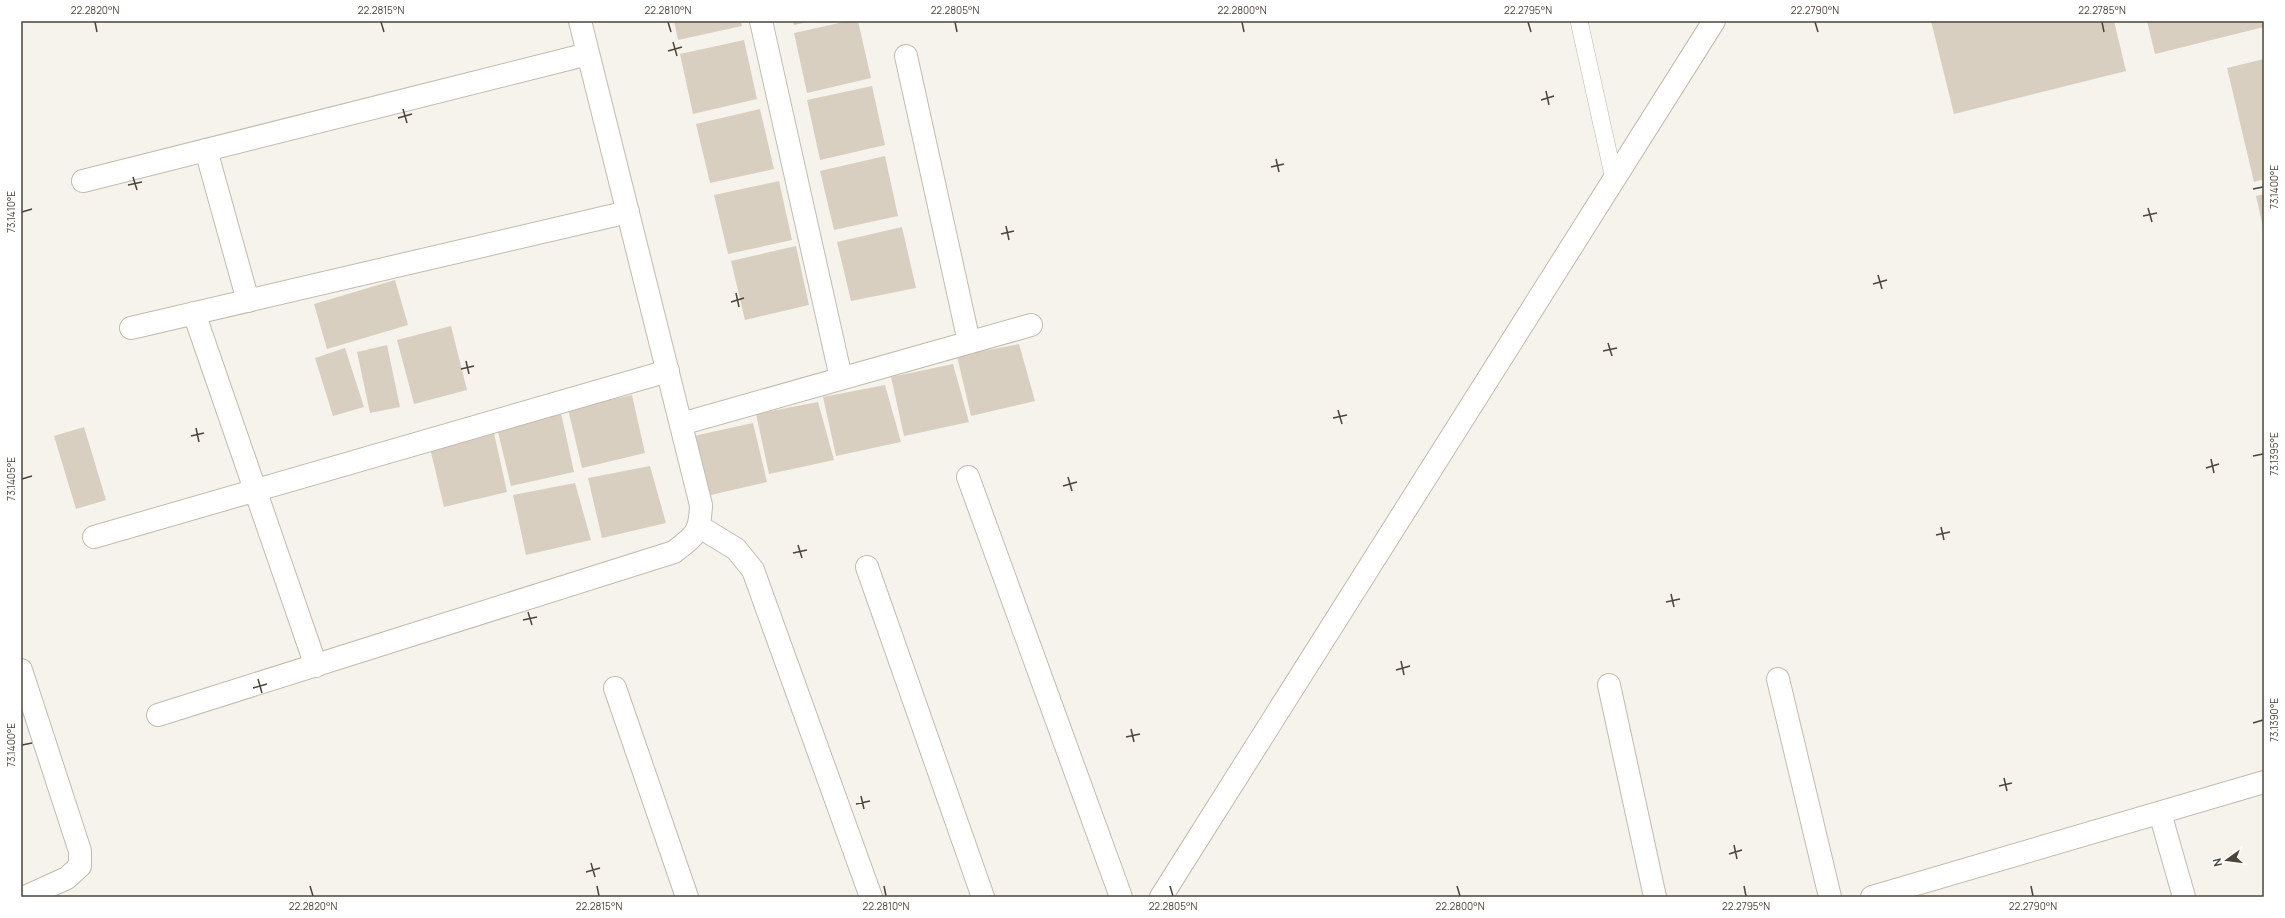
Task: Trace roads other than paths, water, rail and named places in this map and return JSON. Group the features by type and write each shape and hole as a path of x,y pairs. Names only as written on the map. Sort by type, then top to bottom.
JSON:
{"street":[{"path":"158,715 674,552 688,542 700,527 701,505 580,21"},
{"path":"761,21 841,378"},
{"path":"1161,897 1714,21"},
{"path":"83,181 588,54"},
{"path":"906,56 969,342"},
{"path":"206,150 248,301"},
{"path":"131,328 628,212"},
{"path":"194,314 316,666"},
{"path":"681,424 1031,325"},
{"path":"94,537 668,372"},
{"path":"968,477 1121,897"},
{"path":"700,527 736,549 753,570 871,897"},
{"path":"866,567 982,897"},
{"path":"22,675 80,850 80,866 67,878 25,897"},
{"path":"1778,679 1830,897"},
{"path":"1609,686 1655,897"},
{"path":"615,688 686,897"},
{"path":"1872,897 2264,782"},
{"path":"2160,813 2184,897"}],"lane":[{"path":"1579,21 1614,179"}]}
